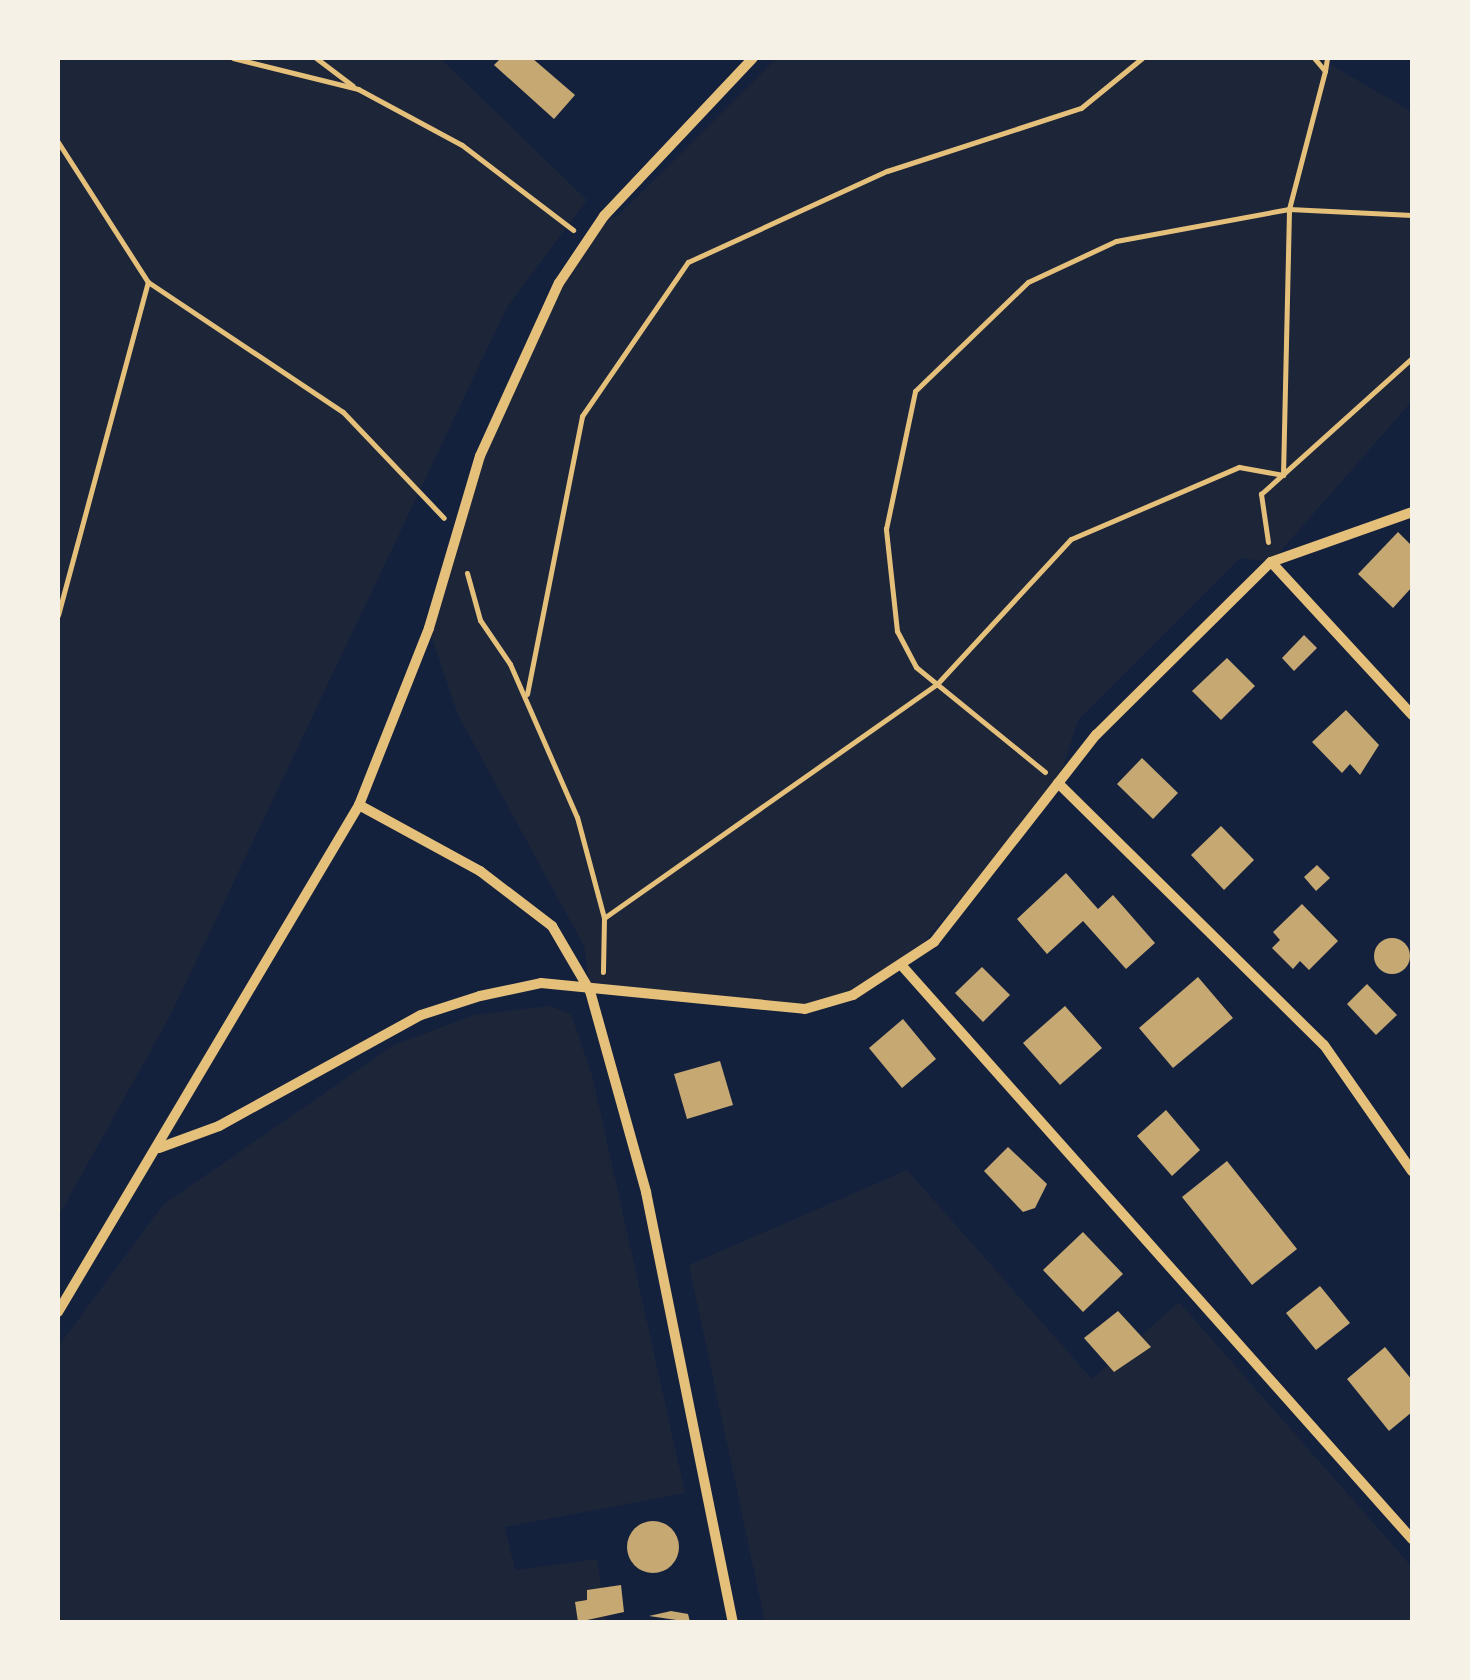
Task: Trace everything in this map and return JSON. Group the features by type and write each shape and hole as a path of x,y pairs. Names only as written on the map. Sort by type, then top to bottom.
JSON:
{"street":[{"path":"58,1312 159,1148 359,805 429,628 455,530 488,439 587,241 753,58"},
{"path":"159,1148 219,1126 421,1015 541,982 590,991 805,1009 903,967 934,942 1058,783 1271,562 1412,512"},
{"path":"1271,562 1412,715"},
{"path":"1399,702 1412,696"},
{"path":"1058,783 1324,1045 1412,1171"},
{"path":"359,805 480,872 552,926 590,991 650,1209 733,1622"},
{"path":"903,967 1412,1539"}],"path":[{"path":"233,58 358,90"},
{"path":"316,58 358,90 462,145 587,241"},
{"path":"527,697 582,416 688,262 887,171 1082,108 1142,58"},
{"path":"1314,58 1325,71"},
{"path":"1283,474 1289,209 1326,58"},
{"path":"58,142 148,282 343,412 455,530"},
{"path":"1058,783 937,684 897,632 886,529 916,391 1028,282 1116,241 1289,209 1412,215"},
{"path":"58,614 148,282"},
{"path":"1271,562 1260,494 1412,358"},
{"path":"604,918 937,684 1071,539 1239,467 1283,474"},
{"path":"465,566 480,620 527,697 577,817 604,918 605,970 590,991"}],"shaded area":[{"path":"58,58 440,58 587,200 507,307 170,1016 58,1217"},
{"path":"777,58 1319,58 1412,112 1412,401 1271,562 1240,558 1078,720 1058,783 903,967 852,999 775,1008 590,991 584,946 458,715 429,629 480,456 559,283 604,216 617,217"},
{"path":"550,1006 571,1014 592,1075 685,1493 505,1527 515,1570 597,1559 607,1622 58,1622 58,1347 163,1205 394,1045 474,1015"},
{"path":"907,1170 1092,1379 1179,1302 1412,1567 1412,1622 765,1622 689,1265"}],"building":[{"path":"501,58 532,58 575,95 554,119 494,65"},
{"path":"1398,532 1412,546 1412,587 1393,608 1358,574"},
{"path":"1304,635 1317,648 1294,671 1282,658"},
{"path":"1227,658 1255,686 1221,720 1192,691"},
{"path":"1346,710 1379,745 1360,775 1350,764 1342,773 1312,742"},
{"path":"1142,758 1178,793 1153,819 1117,784"},
{"path":"1221,826 1254,860 1224,890 1191,855"},
{"path":"1317,865 1330,878 1316,891 1304,877"},
{"path":"1066,873 1098,909 1113,895 1155,943 1126,969 1083,921 1047,954 1017,919"},
{"path":"1302,904 1338,941 1309,970 1300,961 1293,969 1272,948 1280,940 1273,932"},
{"path":"1392,938 1405,943 1410,956 1405,969 1392,974 1379,969 1374,956 1379,943"},
{"path":"982,967 1010,995 983,1022 955,993"},
{"path":"1198,977 1233,1018 1173,1068 1139,1028"},
{"path":"1367,984 1397,1015 1376,1035 1347,1004"},
{"path":"1065,1006 1102,1048 1060,1085 1023,1043"},
{"path":"903,1019 936,1059 902,1088 869,1048"},
{"path":"720,1061 733,1105 687,1119 674,1074"},
{"path":"1166,1110 1200,1150 1172,1176 1137,1136"},
{"path":"1008,1147 1047,1184 1035,1208 1023,1212 984,1171"},
{"path":"1227,1161 1297,1249 1252,1285 1182,1197"},
{"path":"1083,1232 1123,1274 1083,1312 1043,1270"},
{"path":"1320,1286 1350,1323 1316,1350 1286,1313"},
{"path":"1118,1311 1151,1347 1114,1372 1084,1338"},
{"path":"1385,1347 1412,1380 1412,1412 1389,1431 1347,1379"},
{"path":"653,1521 671,1529 679,1547 671,1565 653,1573 635,1565 627,1547 635,1529"},
{"path":"621,1585 624,1612 578,1622 575,1602 587,1600 587,1590"},
{"path":"671,1611 688,1614 690,1622 649,1616"}]}
